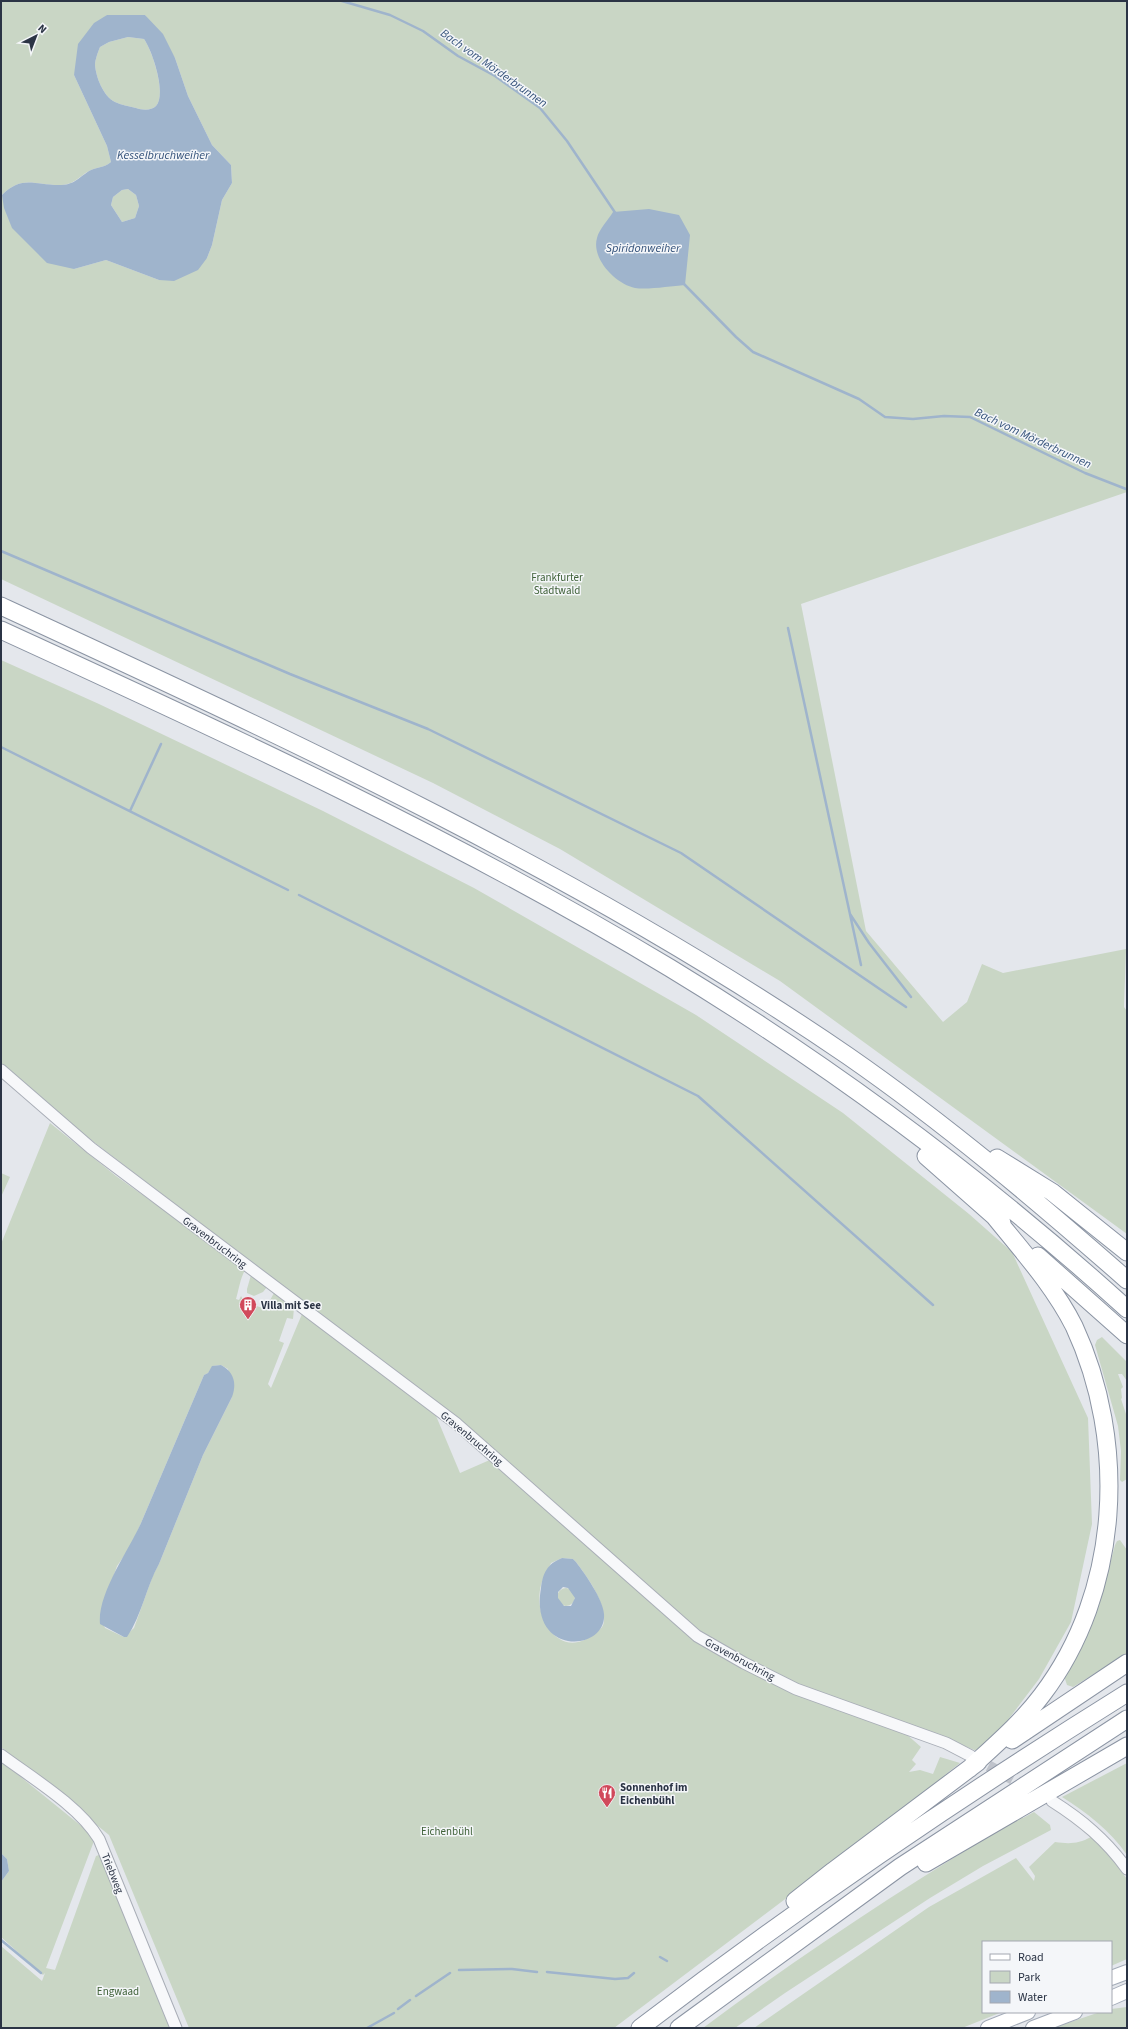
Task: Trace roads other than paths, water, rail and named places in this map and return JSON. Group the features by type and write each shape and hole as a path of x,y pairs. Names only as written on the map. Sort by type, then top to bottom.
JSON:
{"highway":[{"path":"1,606 387,788 489,842 639,925 727,978 850,1058 934,1118 1038,1202 1127,1280"},
{"path":"1,630 345,791 564,906 670,968 766,1029 864,1096 983,1186 1127,1309"},
{"path":"864,1096 916,1148 964,1188 1127,1336"},
{"path":"934,1118 1052,1192 1127,1252"},
{"path":"740,1952 788,1907 833,1870 1009,1733 1036,1704 1059,1670 1077,1639 1089,1610 1101,1573 1109,1532 1112,1498 1112,1460 1100,1391 1085,1349 1075,1327 1053,1289 994,1216"},
{"path":"970,1762 1127,1663"},
{"path":"640,2028 740,1952 929,1820 1038,1748 1127,1693"},
{"path":"679,2028 820,1924 920,1854 1127,1719"},
{"path":"820,1924 1127,1746"},
{"path":"1093,1767 1127,1753"}],"main road":[{"path":"1112,1978 1127,1972"},
{"path":"1112,1998 1127,1991"},
{"path":"988,2028 1026,2013"},
{"path":"1034,2028 1072,2013"}],"street":[{"name":"Gravenbruchring","path":"1,1070 92,1148 457,1424 697,1636 718,1650 796,1689 946,1742 970,1762"},
{"name":"Triebweg","path":"1,1755 75,1811 92,1827 99,1839 176,2028"},
{"path":"1052,1801 1093,1830 1108,1844 1127,1869"}],"water":[{"name":"Kesselbruchweiher","path":"107,15 145,15 163,34 175,58 188,96 212,145 231,165 232,183 222,200 212,245 207,258 198,270 174,281 159,280 106,260 74,269 47,263 12,228 4,208 2,195 16,185 29,182 64,185 75,181 89,171 111,162 107,146 74,75 78,44 94,23","holes":["128,37 144,39 151,52 157,72 160,92 159,100 156,106 152,109 146,110 115,102 104,91 97,75 95,65 100,47 109,42","128,189 136,195 139,206 135,218 122,222 111,205 113,197 122,190"]},
{"name":"Spiridonweiher","path":"649,209 679,215 690,235 685,285 635,288 628,286 613,276 601,262 596,246 597,238 613,212"},
{"path":"221,1365 232,1375 234,1387 232,1397 203,1455 136,1620 127,1637 124,1637 100,1624 100,1612 103,1599 115,1572 141,1523 204,1375 208,1373 212,1366"},
{"path":"562,1558 573,1559 576,1562 593,1587 603,1608 604,1614 602,1627 594,1636 582,1641 569,1641 556,1637 546,1627 540,1610 543,1578 549,1566","holes":["563,1587 568,1588 575,1598 571,1606 564,1606 558,1598 558,1592"]},
{"path":"1,1853 7,1859 9,1871 1,1882"}],"waterway":[{"name":"Bach vom Mörderbrunnen","path":"342,1 390,15 423,31 458,56 495,76 540,108 567,141 616,214"},
{"name":"Bach vom Mörderbrunnen","path":"684,284 736,337 753,352 859,399 885,417 913,419 944,416 970,417 1085,473 1126,489"},
{"path":"1,551 290,674 428,729 681,853 906,1007"},
{"path":"788,628 861,965"},
{"path":"130,811 161,744"},
{"path":"1,747 288,890"},
{"path":"299,895 698,1096 933,1305"},
{"path":"850,914 869,943 911,997"},
{"path":"1,1940 41,1973"},
{"path":"660,1957 667,1961"},
{"path":"459,1970 512,1969 537,1972"},
{"path":"547,1972 615,1979 628,1978 634,1973"},
{"path":"416,1996 450,1973"},
{"path":"398,2009 410,2000"},
{"path":"367,2028 394,2013"}],"tunnel":[{"path":"974,1758 1029,1788"}],"place":[{"name":"Villa mit See","path":"248,1320"},
{"name":"Sonnenhof im Eichenbühl","path":"607,1808"}],"park label":[{"name":"Frankfurter Stadtwald","path":"557,583"},
{"name":"Eichenbühl","path":"447,1831"},
{"name":"Engwaad","path":"118,1991"}]}
